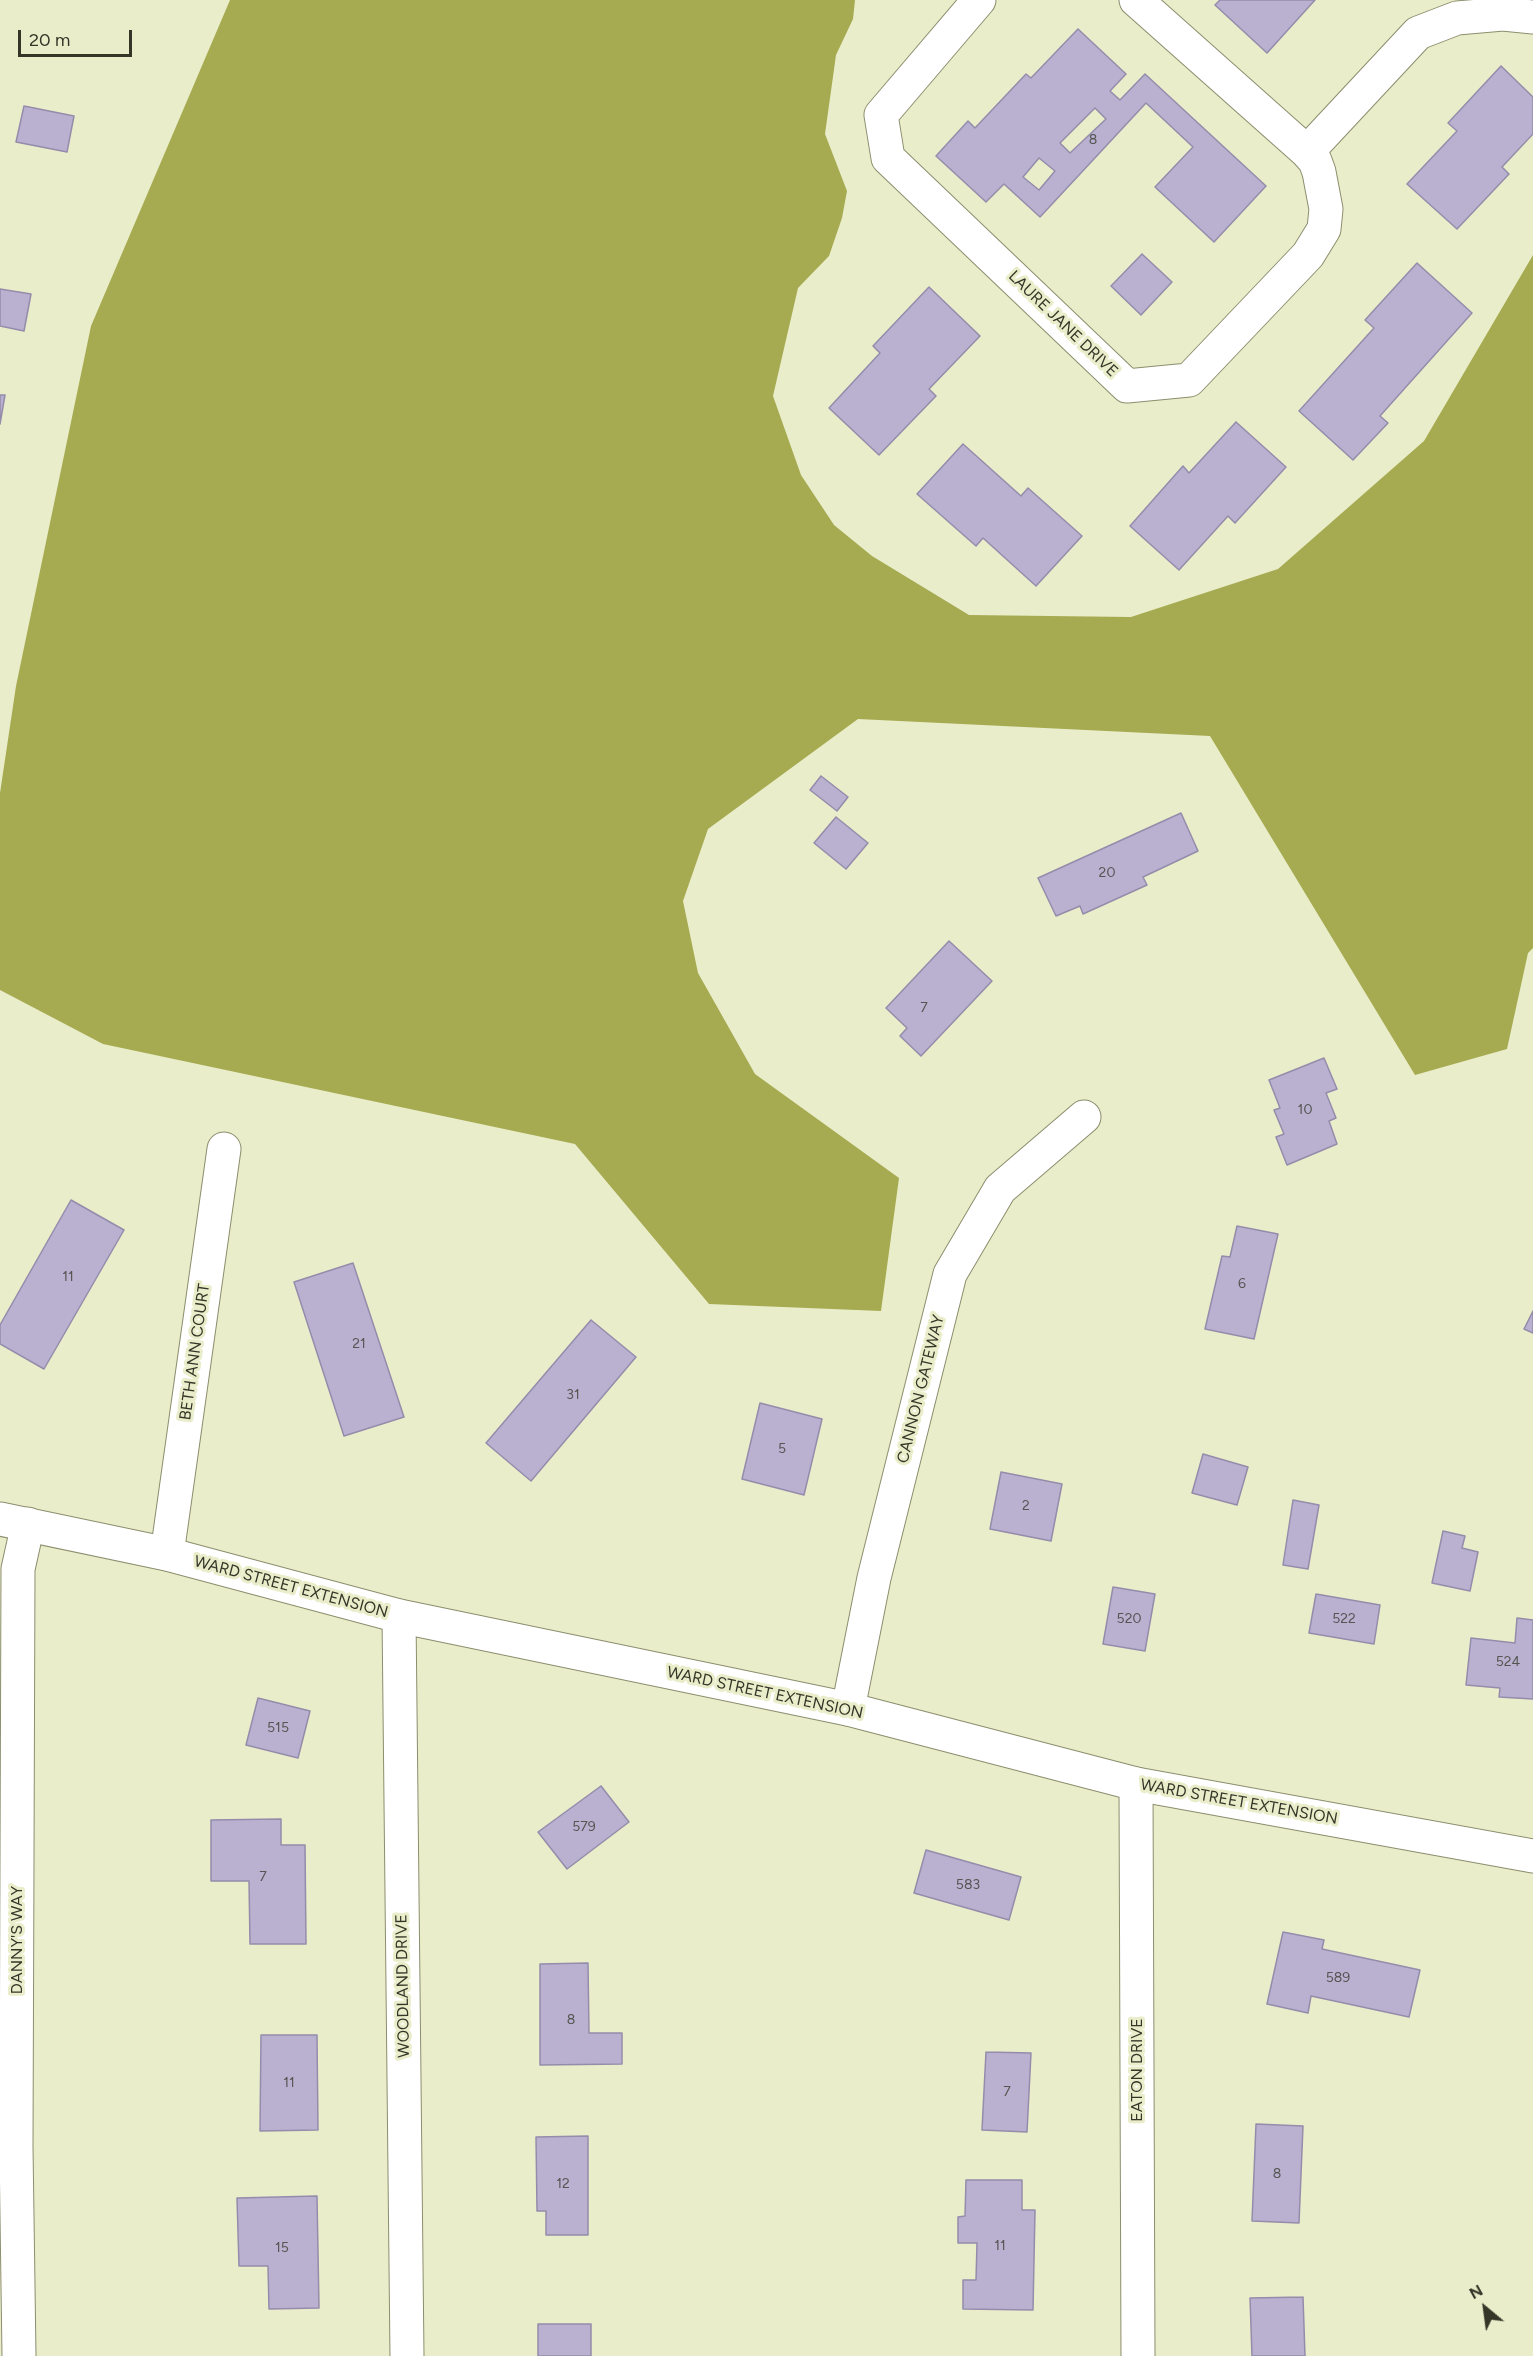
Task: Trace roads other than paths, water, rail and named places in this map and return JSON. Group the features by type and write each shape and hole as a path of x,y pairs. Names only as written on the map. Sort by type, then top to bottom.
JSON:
{"street":[{"name":"LAURE JANE DRIVE","path":"979,0 881,115 888,158 1127,386 1189,380 1308,255 1324,229 1326,209 1319,172 1315,161 1307,152 1136,0"},
{"path":"1307,152 1418,33 1457,18 1503,14 1533,17"},
{"name":"CANNON GATEWAY","path":"848,1709 874,1578 950,1274 1000,1189 1084,1117"},
{"name":"BETH ANN COURT","path":"166,1554 224,1149"},
{"name":"WARD STREET EXTENSION","path":"14,1522 166,1554 399,1616 848,1709 1136,1784 1533,1856"},
{"name":"DANNY'S WAY","path":"14,1522 18,1569 16,2146 19,2356"},
{"name":"WOODLAND DRIVE","path":"399,1616 407,2356"},
{"name":"EATON DRIVE","path":"1136,1784 1138,2356"}]}
